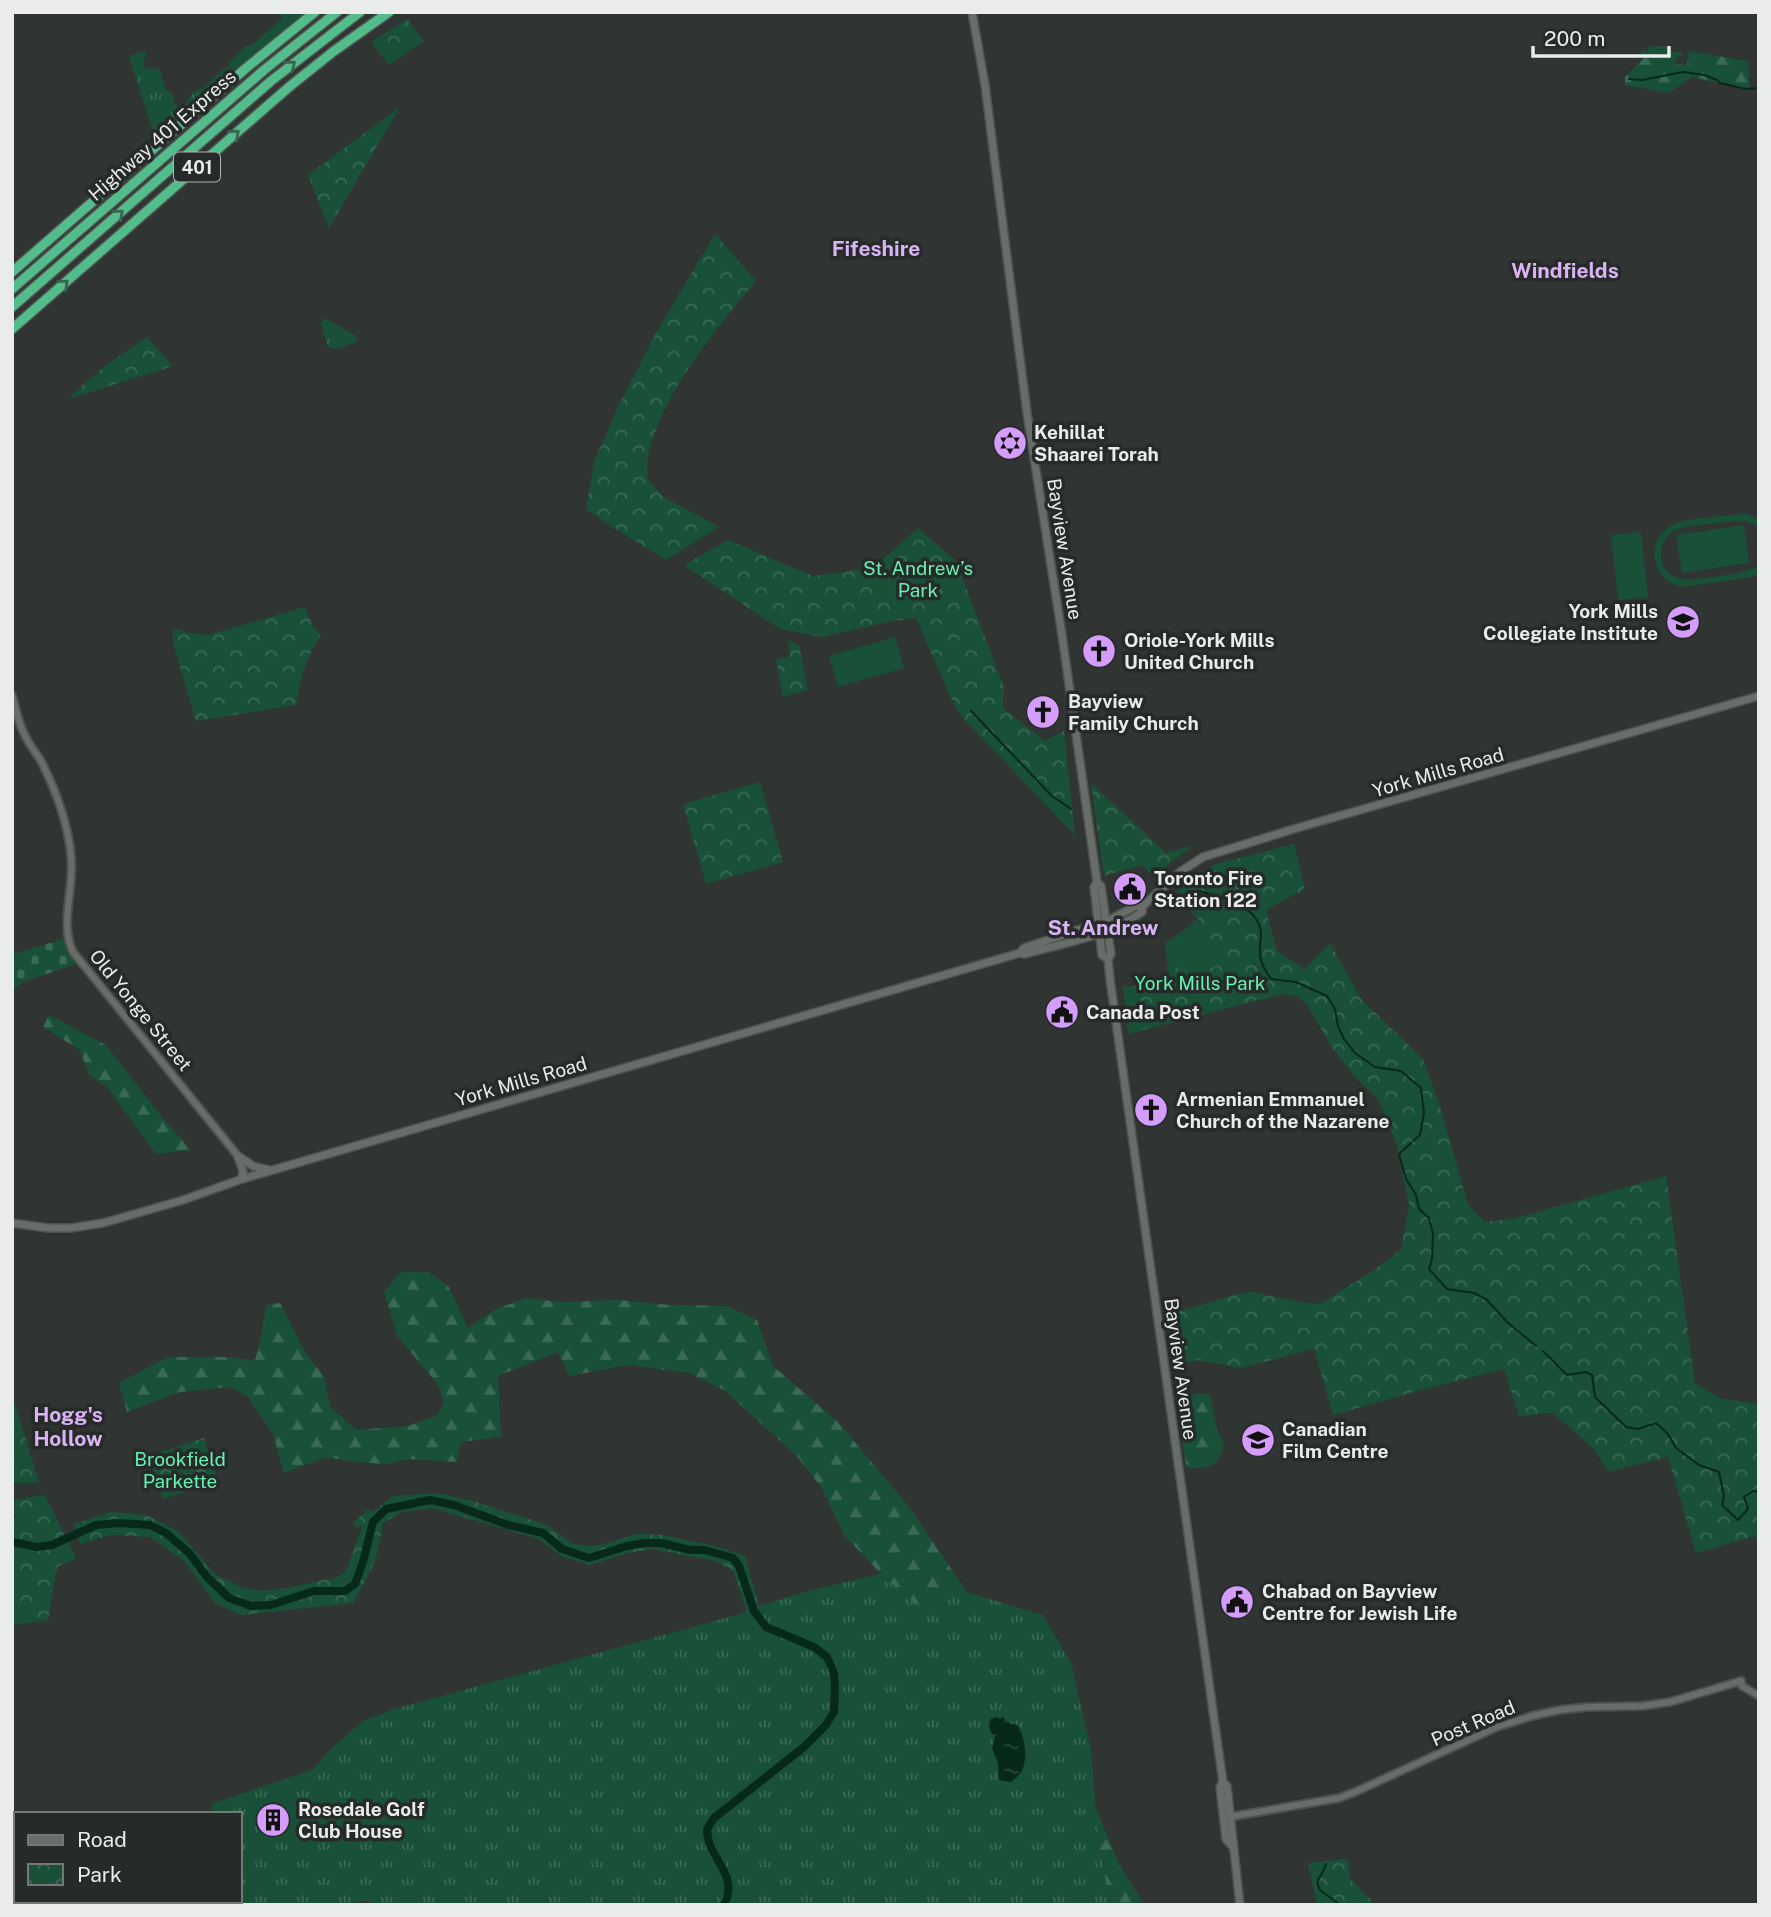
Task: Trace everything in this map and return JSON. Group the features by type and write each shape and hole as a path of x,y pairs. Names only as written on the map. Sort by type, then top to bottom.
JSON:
{"highway":[{"name":"401","path":"12,272 253,62 315,12"},
{"name":"Highway 401 Express","path":"12,289 251,81 337,12"},
{"name":"Highway 401 Express","path":"12,307 271,81 360,12"},
{"name":"401","path":"12,329 289,87 389,12"},
{"path":"12,266 92,197 114,183"}],"main road":[{"name":"Bayview Avenue","path":"972,12 985,85 1027,413 1097,882 1101,886 1108,930 1111,954 1108,959 1223,1782 1227,1786 1227,1817 1234,1838 1240,1905"},
{"name":"York Mills Road","path":"12,1221 26,1226 48,1228 103,1223 183,1200 244,1178 1020,953 1025,954 1099,933 1129,922 1180,872 1203,857 1759,696"},
{"name":"Bayview Avenue","path":"1097,882 1094,887 1097,924 1102,955 1108,959"},
{"name":"York Mills Road","path":"1020,953 1024,948 1106,921 1136,906 1142,907"},
{"path":"238,1156 257,1168 270,1171"},
{"path":"238,1156 244,1163 244,1178"}],"street":[{"name":"Old Yonge Street","path":"12,695 25,736 53,788 69,846 71,876 67,926 68,941 73,952 238,1156"},
{"name":"Post Road","path":"1227,1817 1355,1793 1497,1727 1532,1716 1578,1707 1642,1706 1670,1702 1741,1681 1748,1684 1751,1691 1759,1696"}],"green space":[{"path":"278,12 306,12 155,138 154,135 203,92 201,89 230,66 228,63 247,45 250,47 282,18"},
{"path":"407,19 424,41 389,65 371,42"},
{"path":"1649,46 1668,47 1670,51 1682,53 1682,56 1676,57 1675,64 1687,65 1689,51 1748,61 1750,90 1692,77 1669,93 1625,85 1625,77 1644,58 1639,55 1643,50 1648,51"},
{"path":"145,51 144,66 160,70 165,88 173,95 177,106 185,106 194,91 201,89 203,92 154,135 129,56"},
{"path":"400,107 337,214 329,228 308,175"},
{"path":"715,234 756,281 709,340 680,383 667,405 649,451 647,478 662,496 719,527 666,560 586,509 594,462 618,407 657,331"},
{"path":"325,318 356,336 357,341 339,348 328,347 321,324"},
{"path":"147,337 173,366 72,398 70,396 106,365"},
{"path":"1739,514 1759,519 1759,527 1739,521 1696,525 1674,531 1661,549 1662,563 1671,575 1684,579 1732,574 1759,566 1759,574 1683,587 1664,577 1658,568 1655,548 1664,530 1688,520"},
{"path":"1744,525 1749,563 1682,573 1676,535"},
{"name":"St. Andrew’s Park","path":"918,528 956,561 1004,687 1003,708 1045,741 1064,731 1075,835 961,716 916,618 823,637 780,629 684,565 728,540 813,576 873,568"},
{"path":"1641,532 1648,597 1618,600 1611,535"},
{"path":"305,607 312,625 321,635 304,668 296,705 196,721 173,643 173,628 208,635"},
{"path":"895,637 904,668 838,687 829,656"},
{"path":"788,640 799,646 808,690 783,697 776,660 790,657"},
{"path":"760,782 783,862 706,884 683,804"},
{"path":"1091,783 1166,853 1194,845 1154,876 1142,865 1104,876"},
{"name":"York Mills Park","path":"1294,844 1305,889 1266,910 1277,951 1304,969 1330,943 1361,999 1423,1059 1438,1100 1468,1204 1484,1222 1512,1219 1666,1176 1695,1383 1719,1398 1759,1404 1759,1545 1755,1536 1696,1553 1668,1457 1608,1472 1594,1449 1553,1413 1519,1416 1504,1369 1333,1415 1314,1349 1241,1368 1198,1360 1173,1365 1166,1315 1237,1294 1253,1292 1320,1304 1401,1250 1409,1205 1397,1145 1378,1099 1357,1079 1332,1048 1308,1006 1297,996 1284,994 1128,1034 1123,987 1169,982 1165,943 1200,921 1175,895 1200,872 1216,864"},
{"path":"1197,919 1216,946 1222,963 1209,969 1188,971 1168,962 1166,945"},
{"path":"64,939 67,953 79,963 23,982 12,992 12,954"},
{"path":"49,1015 106,1045 191,1150 156,1154 107,1087 89,1075 80,1050 43,1027"},
{"path":"401,1272 428,1272 449,1287 468,1328 496,1309 527,1298 561,1302 619,1300 670,1305 727,1306 757,1320 773,1366 837,1421 910,1508 967,1592 916,1605 881,1574 844,1535 822,1488 795,1454 724,1390 689,1373 628,1365 569,1376 558,1352 498,1376 501,1437 461,1442 457,1462 408,1459 386,1464 326,1457 284,1473 273,1434 248,1397 230,1387 180,1392 127,1412 119,1383 168,1357 255,1360 266,1305 280,1303 306,1354 324,1376 330,1406 356,1430 408,1426 437,1415 444,1402 437,1383 397,1336 384,1292"},
{"path":"1198,1393 1209,1394 1211,1398 1216,1427 1224,1445 1216,1462 1204,1467 1190,1468 1186,1465 1176,1401"},
{"path":"12,1394 39,1483 12,1483"},
{"name":"Brookfield Parkette","path":"204,1438 218,1482 163,1499 149,1456"},
{"path":"438,1493 473,1501 547,1525 573,1544 600,1545 637,1534 664,1535 715,1546 745,1556 759,1606 747,1612 733,1570 715,1561 652,1549 628,1553 590,1565 563,1557 539,1539 432,1508 402,1512 383,1523 375,1562 353,1603 241,1615 216,1604 184,1561 150,1537 110,1535 80,1544 74,1524 111,1512 146,1515 179,1532 216,1575 244,1588 261,1591 338,1577 347,1569 363,1524 358,1528 353,1523 368,1509 373,1512 392,1496"},
{"path":"45,1495 76,1558 57,1567 48,1620 12,1625 14,1500"},
{"path":"881,1574 916,1605 967,1592 1043,1615 1071,1663 1091,1750 1098,1837 1110,1905 378,1905 360,1901 350,1905 229,1905 242,1903 242,1812 213,1812 211,1804 312,1770 363,1721 394,1709 740,1614 808,1591"},
{"path":"1095,1806 1118,1862 1144,1905 1110,1905"},
{"path":"1348,1859 1350,1879 1373,1905 1317,1905 1308,1863"}],"water":[{"path":"1002,1717 1011,1724 1015,1723 1024,1740 1024,1764 1017,1777 1010,1782 999,1780 998,1764 992,1748 995,1738 989,1724 991,1719"}],"waterway":[{"path":"1629,79 1642,80 1683,72 1704,75 1720,83 1746,89 1759,88"},
{"path":"971,711 1052,796 1071,809"},
{"path":"1199,891 1237,903 1253,915 1261,932 1261,961 1271,979 1296,982 1327,996 1335,1009 1344,1039 1355,1053 1375,1067 1401,1071 1421,1088 1424,1113 1420,1135 1413,1141"},
{"path":"1411,1143 1399,1154 1419,1209 1429,1218 1433,1234 1429,1269 1447,1289 1474,1293 1487,1300 1507,1322 1536,1346"},
{"path":"1543,1351 1567,1375 1586,1372 1592,1375 1595,1397 1626,1427 1638,1429 1656,1423 1668,1434 1676,1448 1699,1465 1719,1472 1724,1496 1722,1505 1738,1520 1748,1509 1744,1497 1753,1491 1759,1492"},
{"path":"12,1542 37,1547 52,1545 96,1525 150,1525 166,1533 190,1554 207,1577 229,1598 251,1606 271,1605 314,1591 345,1591 355,1584 373,1522 386,1509 430,1500 454,1505 508,1525 543,1533 562,1549 589,1558 645,1543 704,1550 733,1558 739,1566 754,1611 766,1627 814,1647 827,1657 834,1673 835,1688 834,1712 826,1725 804,1747 714,1818 707,1829 708,1840 726,1875 728,1894 724,1905"},
{"path":"1326,1864 1317,1883 1320,1890 1340,1905"}],"place":[{"name":"Kehillat Shaarei Torah","path":"1010,443"},
{"name":"York Mills Collegiate Institute","path":"1683,622"},
{"name":"Oriole-York Mills United Church","path":"1099,651"},
{"name":"Bayview Family Church","path":"1043,712"},
{"name":"Toronto Fire Station 122","path":"1130,889"},
{"name":"Canada Post","path":"1062,1012"},
{"name":"Armenian Emmanuel Church of the Nazarene","path":"1151,1110"},
{"name":"Canadian Film Centre","path":"1258,1440"},
{"name":"Chabad on Bayview Centre for Jewish Life","path":"1237,1602"},
{"name":"Rosedale Golf Club House","path":"273,1820"}],"district":[{"name":"Fifeshire","path":"876,248"},
{"name":"Windfields","path":"1565,270"},
{"name":"St. Andrew","path":"1103,927"},
{"name":"Hogg's Hollow","path":"68,1426"}]}
